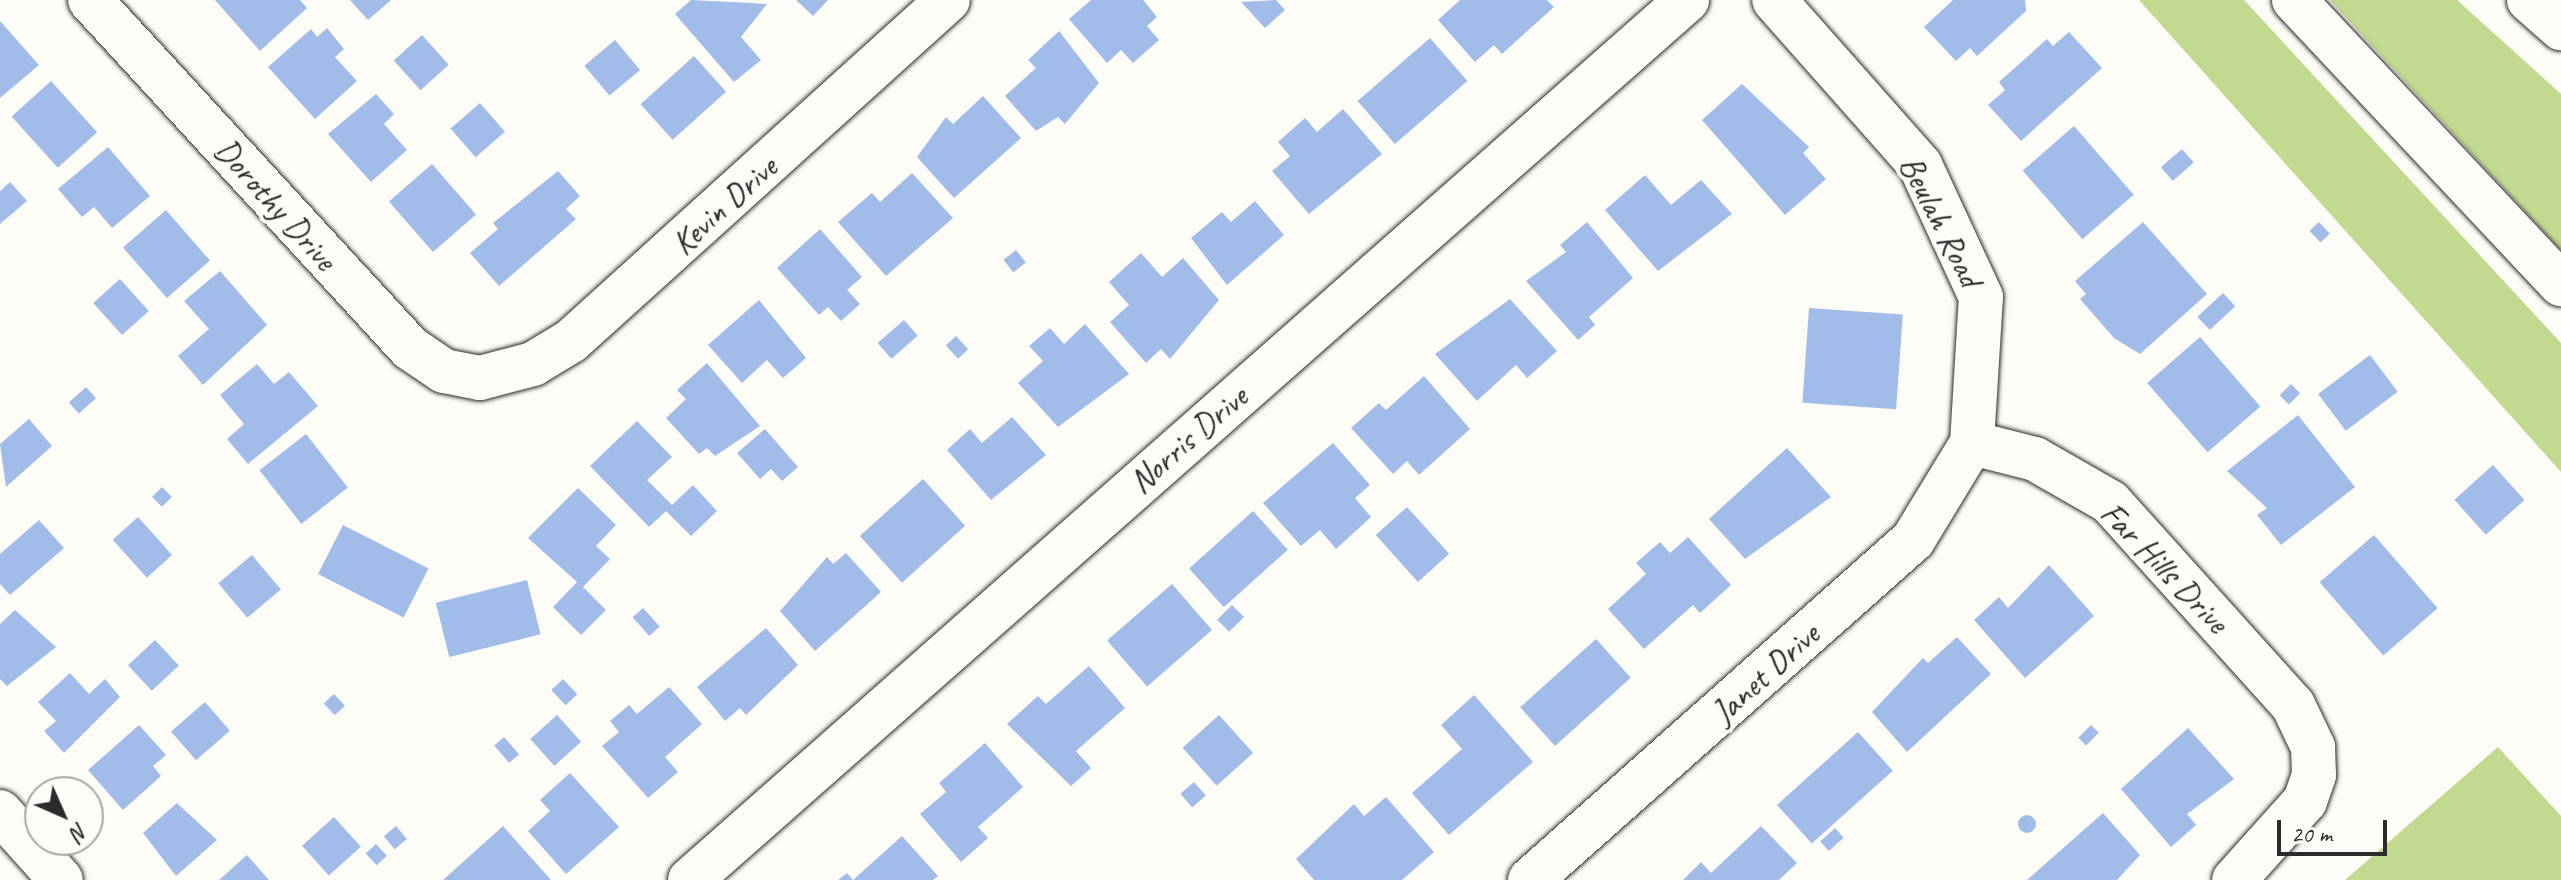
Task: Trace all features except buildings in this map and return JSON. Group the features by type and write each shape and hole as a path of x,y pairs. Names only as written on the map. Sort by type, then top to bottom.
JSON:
{"main road":[{"name":"Dorothy Drive","path":"90,0 385,324 444,371 480,378"},
{"name":"Kevin Drive","path":"480,378 533,364 571,341 948,0"},
{"name":"Norris Drive","path":"690,880 1687,0"},
{"name":"Beulah Road","path":"1774,0 1920,165 1981,297 1972,443"},
{"path":"2294,0 2561,284"},
{"path":"2529,0 2561,28"},
{"name":"Far Hills Drive","path":"1972,443 2035,459 2110,502 2293,705 2313,747 2305,801 2234,880"},
{"name":"Janet Drive","path":"1530,880 1913,540 1972,443"},
{"path":"0,812 61,880"}],"green space":[{"path":"2139,0 2244,0 2561,343 2561,472"},
{"path":"2330,0 2457,0 2561,94 2561,250"},
{"path":"2498,747 2561,816 2561,880 2345,880"}]}
